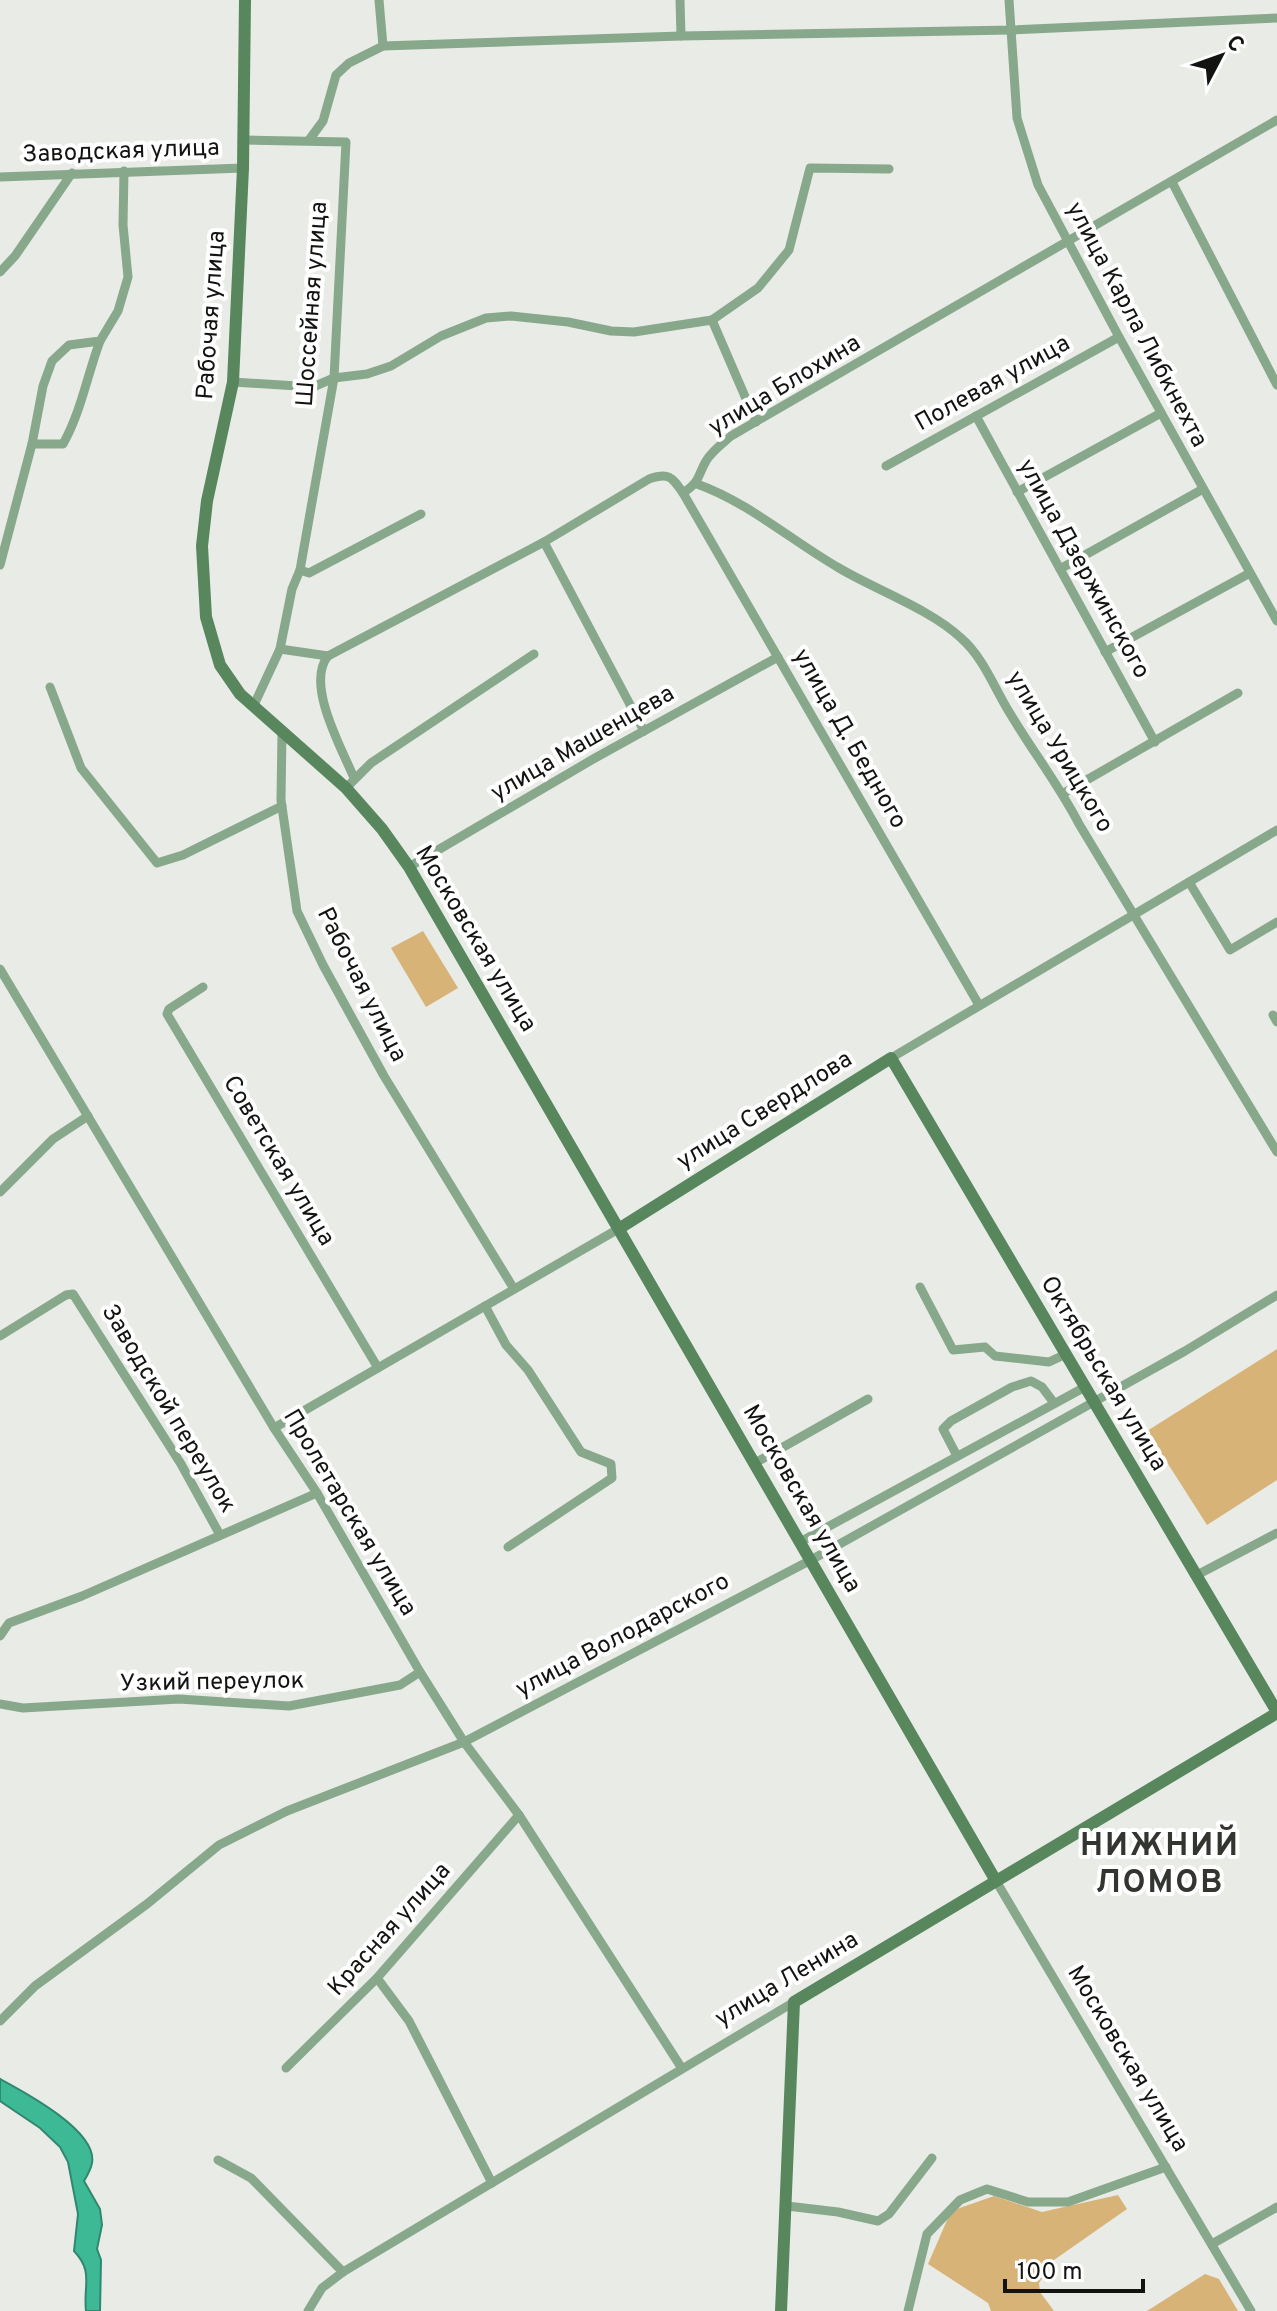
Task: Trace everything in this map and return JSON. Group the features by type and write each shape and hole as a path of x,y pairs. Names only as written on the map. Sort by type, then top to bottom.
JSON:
{"main road":[{"path":"243,168 245,0"},
{"name":"Рабочая улица","path":"243,168 233,382 207,501 202,546 203,580 206,617 220,665 253,707 282,733"},
{"name":"Московская улица","path":"282,733 350,783 409,867 996,1881"},
{"name":"улица Свердлова","path":"620,1228 891,1058"},
{"name":"Октябрьская улица","path":"891,1058 1277,1712"},
{"name":"улица Ленина","path":"794,2002 1277,1712"},
{"path":"781,2311 794,2002"}],"street":[{"path":"379,0 383,46"},
{"path":"680,0 681,36"},
{"name":"улица Карла Либкнехта","path":"1009,0 1017,118 1038,185 1277,621"},
{"path":"309,140 323,121 336,75 349,63 383,46 681,36 1012,30 1277,18"},
{"name":"улица Блохина","path":"683,493 697,484 716,448 756,422 1277,120"},
{"name":"Шоссейная улица","path":"244,140 346,142 334,378 300,570 292,589 280,649 253,707"},
{"name":"Заводская улица","path":"0,177 243,168"},
{"path":"233,382 313,387 334,378 367,374 391,366 441,336 486,318 511,316 634,332 712,320 758,288 789,250 810,168 889,169"},
{"path":"32,444 63,444 77,419 85,381 100,341 118,311 128,277 123,225 124,171"},
{"path":"0,272 15,256 72,173"},
{"path":"1172,182 1277,385"},
{"path":"712,320 756,422"},
{"name":"Полевая улица","path":"886,466 1119,337"},
{"path":"0,565 32,444 43,386 52,361 69,345 100,341"},
{"path":"1017,492 1161,413"},
{"name":"улица Дзержинского","path":"976,416 1155,742"},
{"path":"534,654 371,763 350,783 324,709 320,671 328,656 544,542 661,475 675,481 683,493"},
{"name":"улица Урицкого","path":"697,484 720,493 839,568 943,624 962,638 976,654 1011,715 1064,793 1079,824 1277,1152"},
{"path":"1060,569 1203,489"},
{"name":"улица Д. Бедного","path":"683,493 979,1005"},
{"path":"300,570 309,573 421,514"},
{"path":"544,542 644,731"},
{"path":"1105,652 1250,573"},
{"path":"280,649 328,656"},
{"name":"улица Машенцева","path":"409,867 778,657"},
{"path":"50,687 81,768 157,863 183,855 282,806"},
{"path":"1064,793 1238,693"},
{"name":"Рабочая улица","path":"282,733 282,806 297,911 384,1076 514,1289"},
{"name":"улица Свердлова","path":"891,1058 1277,830"},
{"path":"1189,882 1230,950 1277,922"},
{"name":"Пролетарская улица","path":"0,969 274,1428 317,1493 420,1672 464,1742 519,1815 681,2067"},
{"name":"Советская улица","path":"203,987 169,1009 167,1014 378,1368"},
{"path":"0,1192 53,1139 88,1116"},
{"name":"улица Свердлова","path":"274,1428 620,1228"},
{"path":"920,1287 953,1350 985,1347 995,1356 1049,1362 1066,1354"},
{"name":"Заводской переулок","path":"0,1336 66,1295 73,1294 181,1464 220,1535"},
{"name":"улица Володарского","path":"0,2021 35,1986 147,1904 219,1845 287,1811 464,1742 811,1560 1094,1402 1277,1295"},
{"path":"485,1306 506,1345 528,1370 581,1452 611,1464 612,1478 508,1547"},
{"path":"957,1456 943,1429 951,1421 1012,1387 1031,1381 1042,1387 1054,1403"},
{"path":"800,1542 1085,1387"},
{"path":"755,1463 868,1399"},
{"path":"0,1636 5,1622 82,1596 317,1493"},
{"path":"1197,1575 1277,1533"},
{"name":"Узкий переулок","path":"0,1704 23,1708 179,1699 289,1706 400,1685 420,1672"},
{"name":"Красная улица","path":"286,2068 377,1978 519,1815"},
{"name":"Московская улица","path":"996,1881 1251,2311"},
{"path":"377,1978 409,2021 492,2183"},
{"name":"улица Ленина","path":"308,2311 322,2288 343,2272 794,2002"},
{"path":"787,2206 878,2221 889,2214 932,2158"},
{"path":"218,2160 251,2178 343,2272"},
{"path":"908,2311 927,2234 960,2200 987,2189 1028,2202 1068,2202 1166,2167"},
{"path":"1212,2244 1277,2207"}],"shaded area":[{"path":"423,931 458,988 426,1007 391,948"},
{"path":"1277,1349 1277,1480 1207,1525 1147,1431"},
{"path":"0,2079 57,2114 84,2138 91,2151 92,2163 84,2181 100,2209 102,2225 97,2249 101,2260 100,2311 86,2311 86,2272 74,2251 78,2214 68,2162 60,2147 40,2128 0,2101"},
{"path":"1118,2195 1127,2209 1054,2260 1039,2283 1040,2292 1054,2311 991,2311 988,2303 928,2264 951,2211 994,2196 1042,2212"},
{"path":"1205,2274 1219,2279 1238,2311 1147,2311"}],"district":[{"name":"НИЖНИЙ ЛОМОВ","path":"1160,1866"}]}
